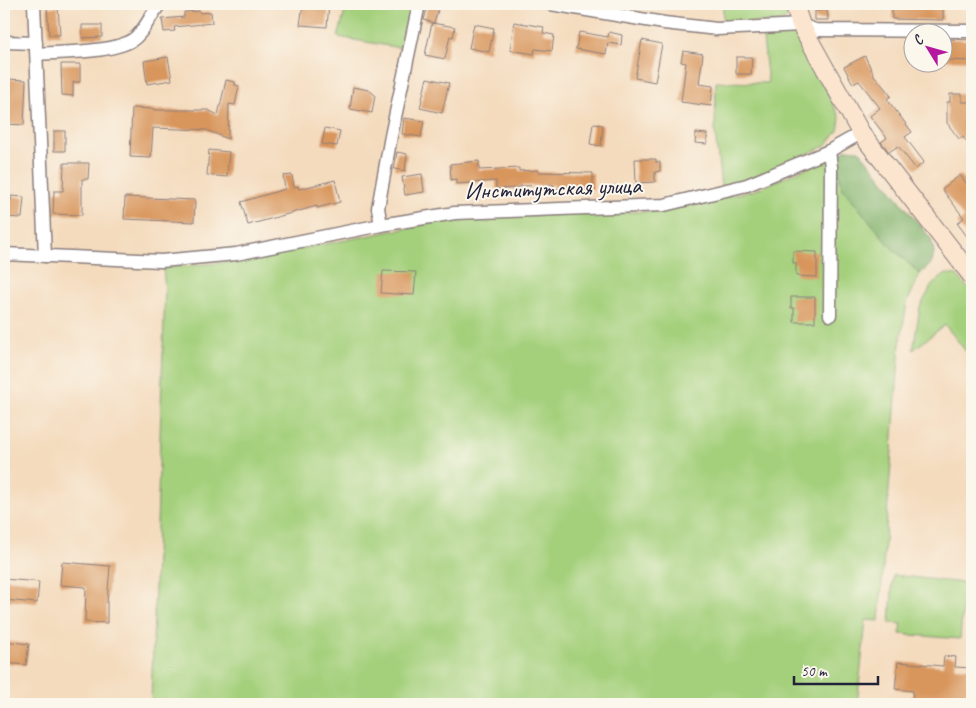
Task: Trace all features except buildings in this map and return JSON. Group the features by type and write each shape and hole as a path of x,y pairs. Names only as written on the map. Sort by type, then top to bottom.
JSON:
{"street":[{"path":"34,4 45,256"},
{"path":"4,42 36,48 113,48 127,44 135,38 160,4"},
{"path":"381,225 378,208 381,190 419,4"},
{"path":"551,4 664,23 717,28 801,25 815,30 972,31"},
{"path":"794,4 801,25 861,133 972,276"},
{"name":"Институтская улица","path":"4,254 161,261 236,254 381,225 455,214 664,205 747,185 829,151 861,133"},
{"path":"829,151 831,167 830,315"}],"green space":[{"path":"347,4 415,4 406,49 338,37"},
{"path":"723,4 786,4 789,12 786,19 780,22 723,23"},
{"path":"762,30 778,30 792,33 801,40 840,118 838,131 825,146 745,181 721,187 715,131 716,82 768,83"},
{"path":"847,149 859,150 931,239 934,252 932,263 920,274 891,247 843,189 834,156"},
{"path":"834,156 843,189 891,247 920,274 907,303 900,344 879,621 866,620 857,704 151,704 165,289 163,268 238,261 464,217 662,211 755,190"},
{"path":"946,274 957,275 972,293 972,359 945,325 913,350 920,307 932,285"},
{"path":"893,575 972,584 972,592 964,591 960,639 900,634 902,624 890,623"}]}
